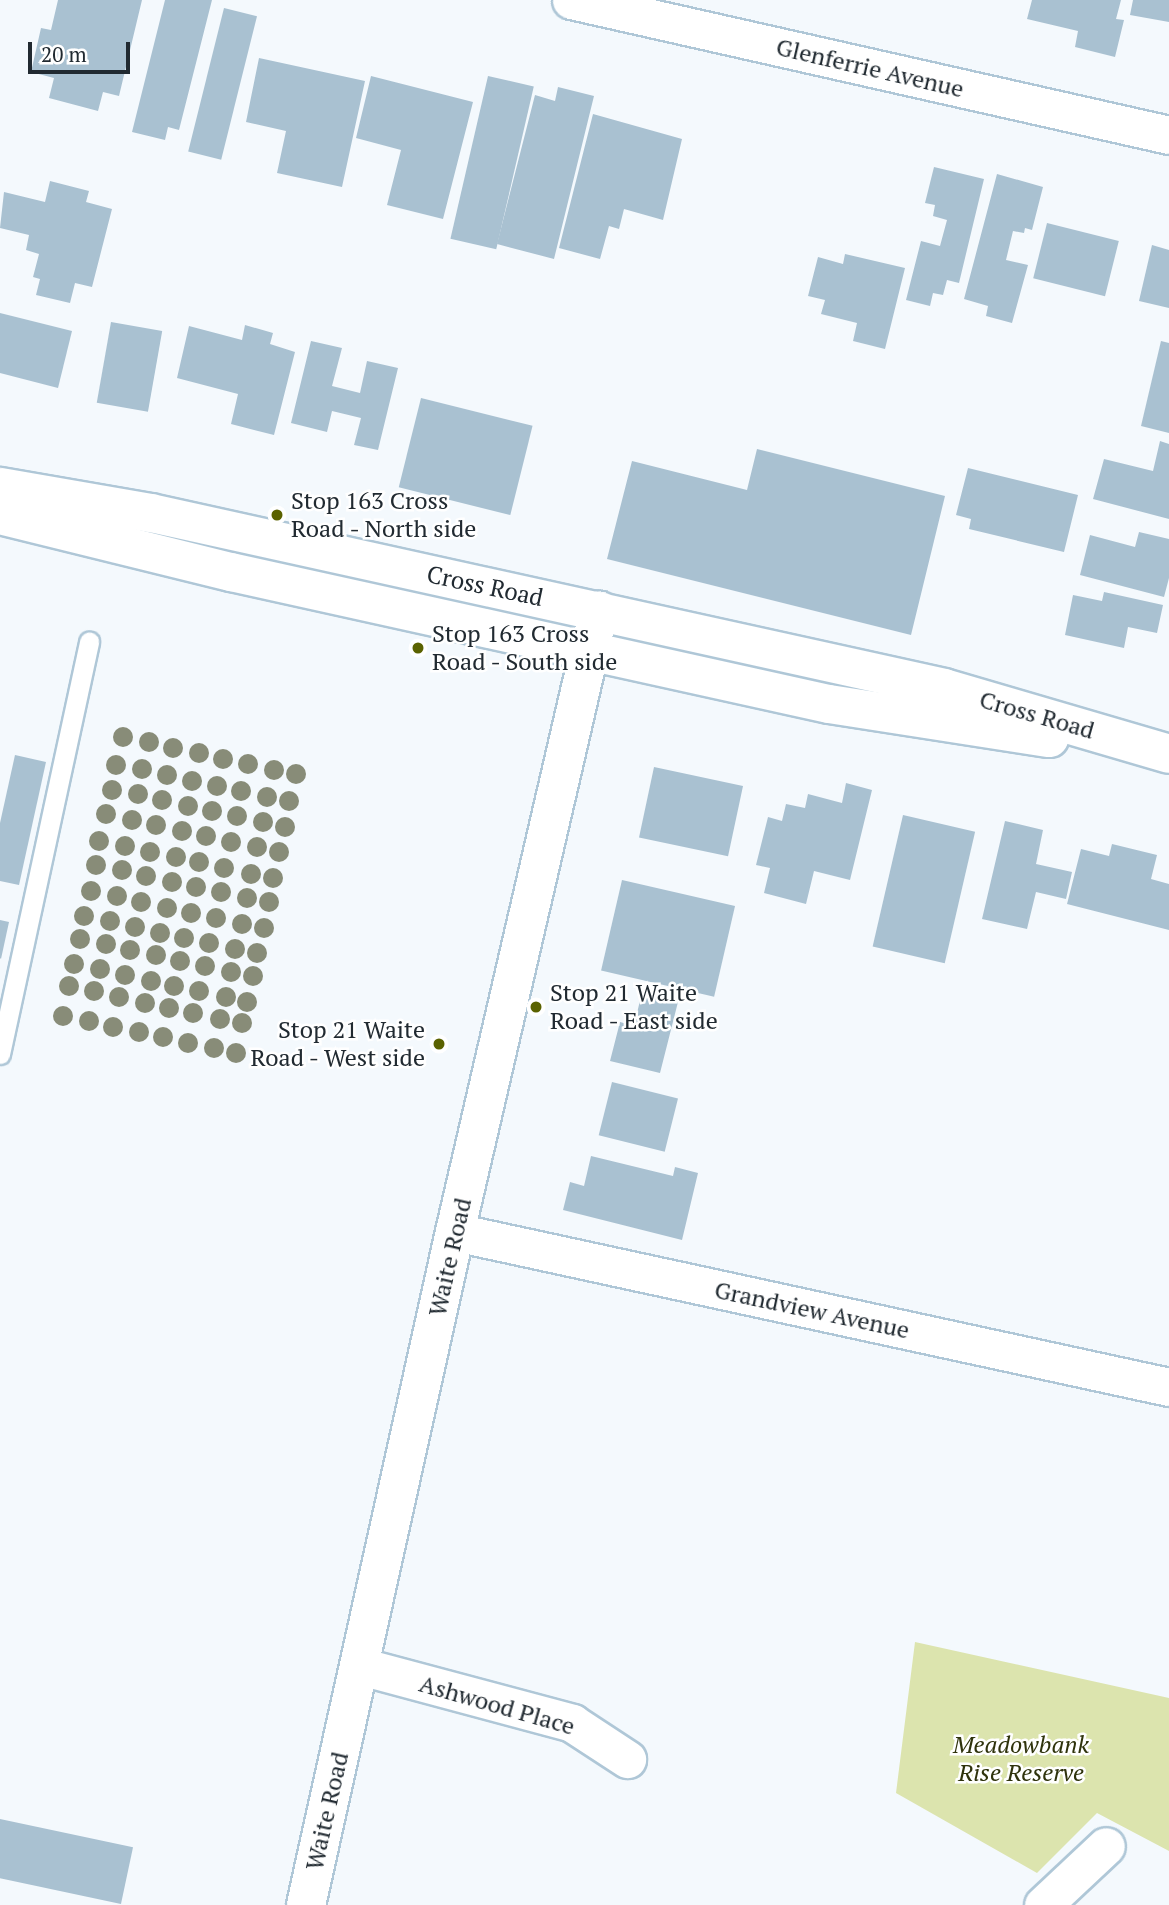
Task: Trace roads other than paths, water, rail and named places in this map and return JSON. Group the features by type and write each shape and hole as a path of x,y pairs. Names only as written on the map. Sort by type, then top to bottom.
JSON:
{"main road":[{"name":"Cross Road","path":"0,487 151,513 944,688 1169,754"},
{"name":"Cross Road","path":"0,515 218,569 589,652 907,718 1169,754"},
{"name":"Waite Road","path":"306,1905 455,1232 598,610"}],"street":[{"name":"Glenferrie Avenue","path":"571,0 704,15 1169,135"},
{"name":"Grandview Avenue","path":"455,1232 1169,1387"},
{"name":"Ashwood Place","path":"360,1666 572,1723 628,1759"},
{"path":"1043,1905 1106,1846"}],"lane":[{"path":"0,1054 89,641"}],"place":[{"name":"Stop 163 Cross Road - North side","path":"277,515"},
{"name":"Stop 163 Cross Road - South side","path":"418,648"},
{"name":"Stop 21 Waite Road - East side","path":"536,1007"},
{"name":"Stop 21 Waite Road - West side","path":"439,1044"}],"park label":[{"name":"Meadowbank Rise Reserve","path":"1021,1759"}]}
